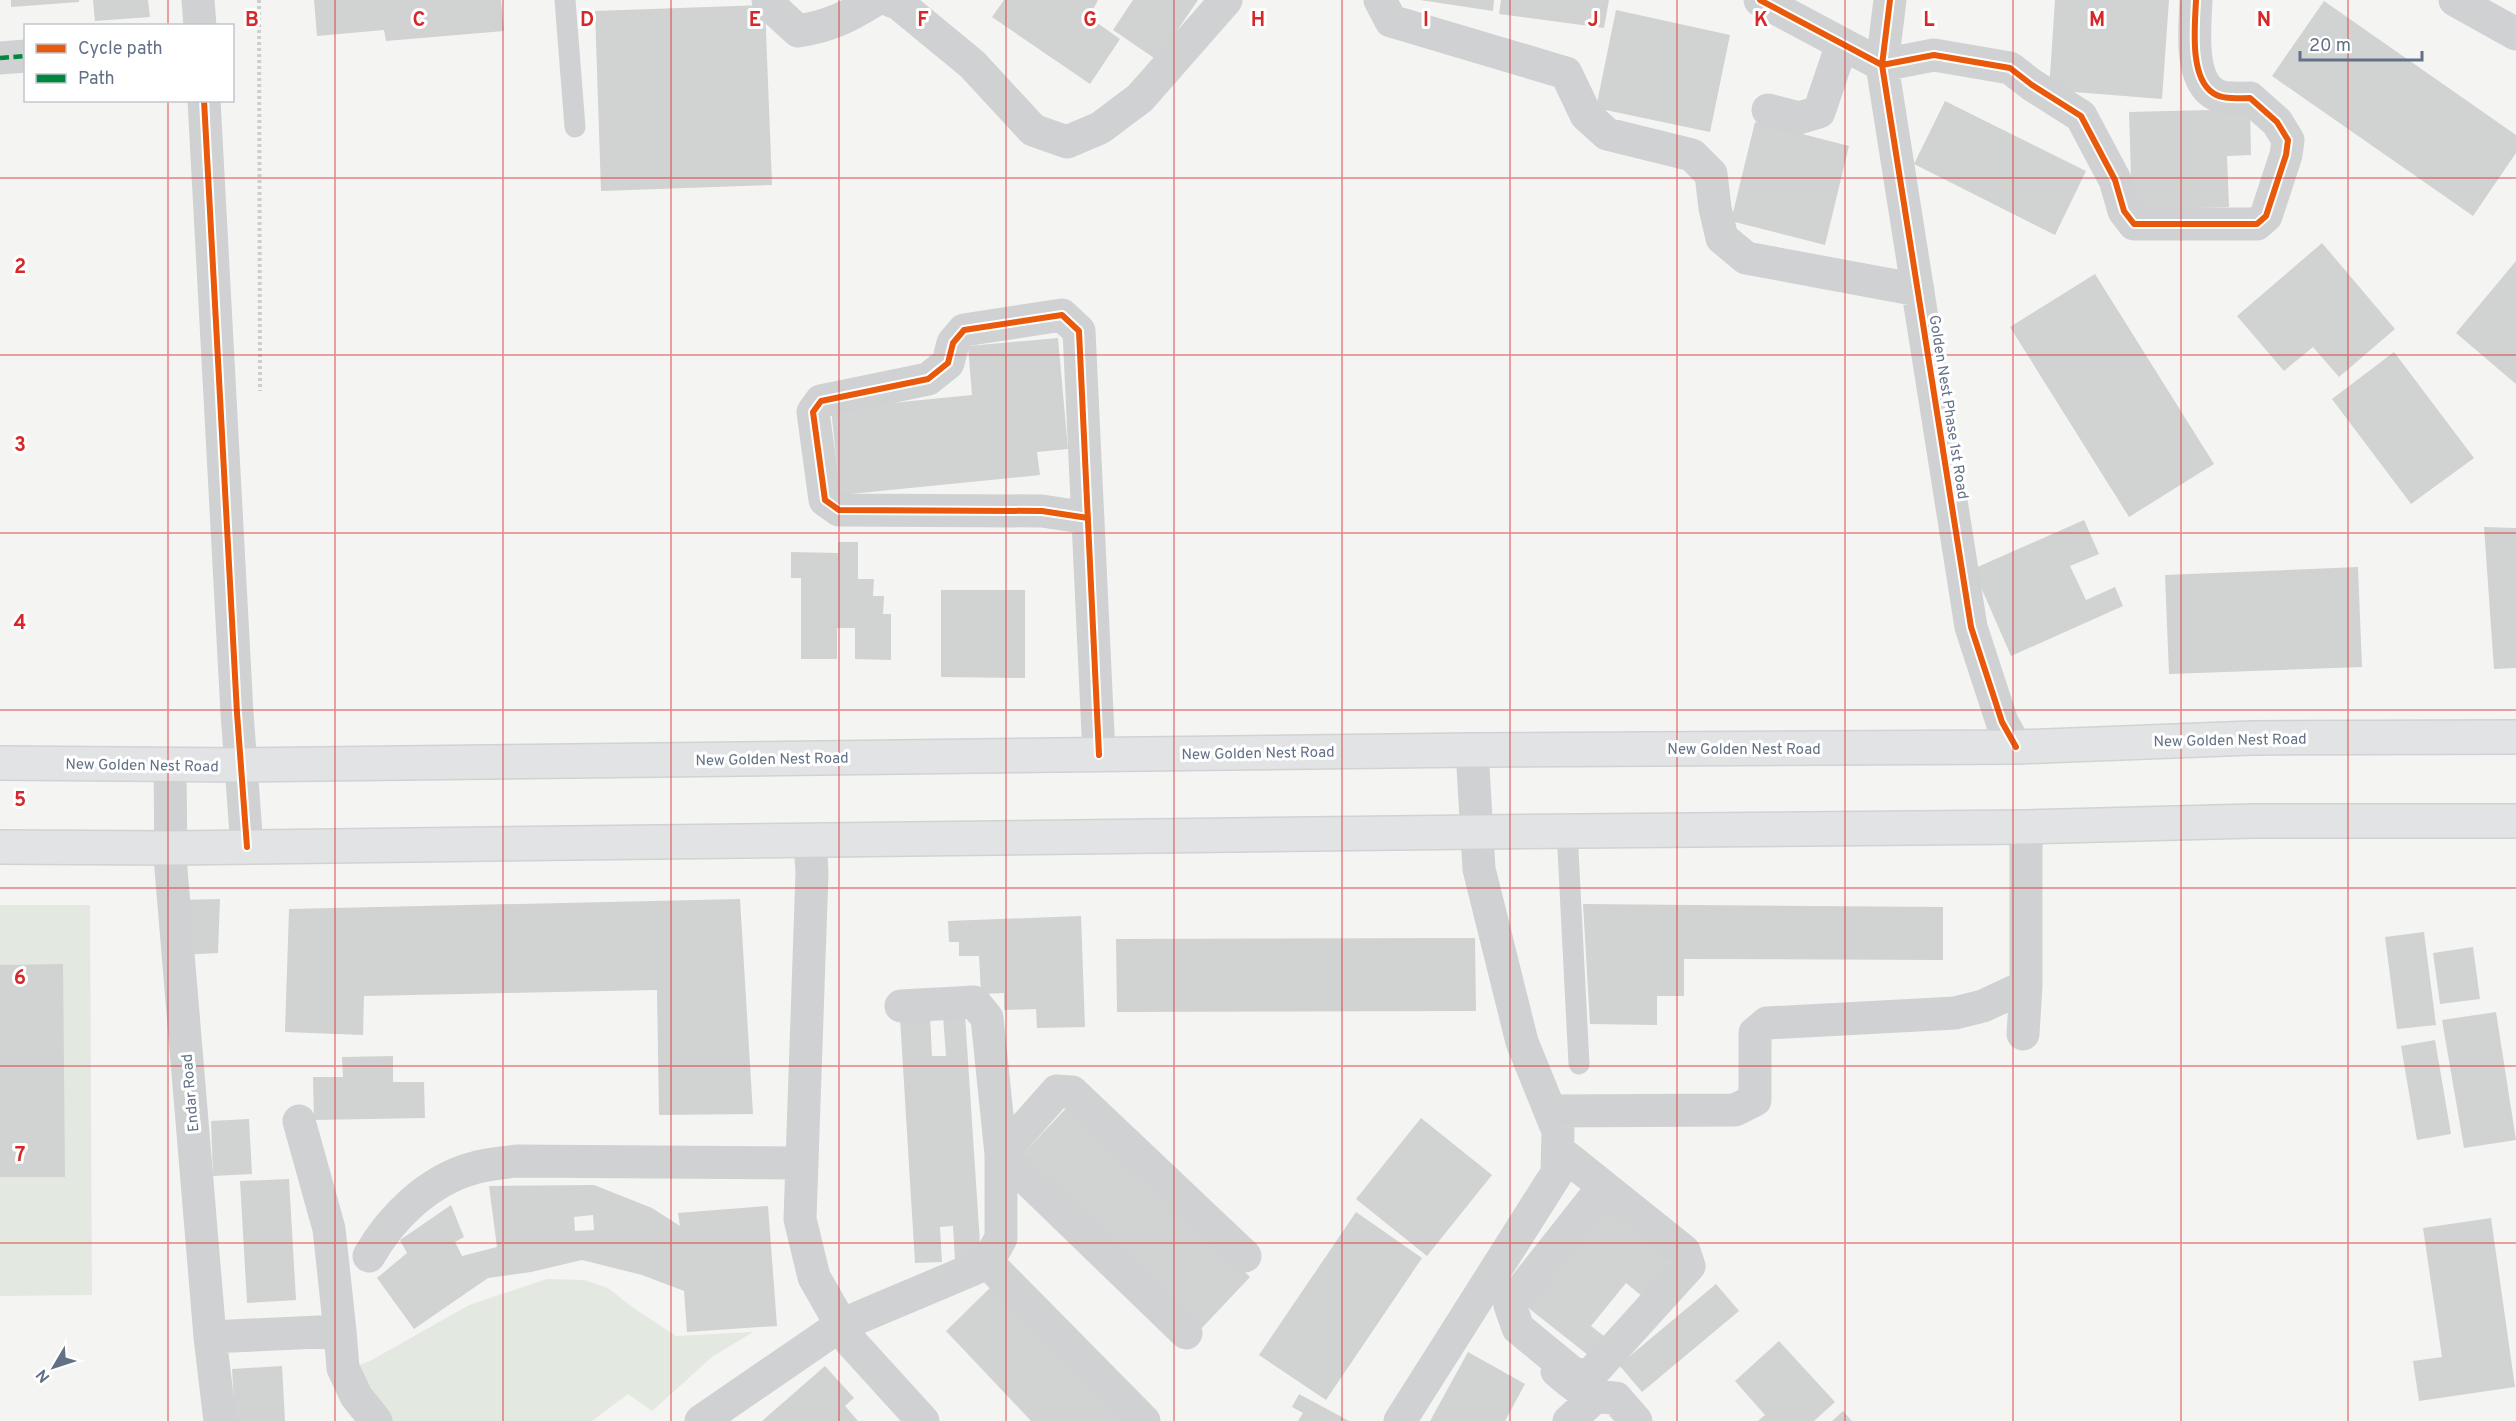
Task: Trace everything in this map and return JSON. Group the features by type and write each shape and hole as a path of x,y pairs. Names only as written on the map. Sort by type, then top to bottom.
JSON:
{"main road":[{"name":"New Golden Nest Road","path":"0,763 242,765 1472,750 2016,747 2252,738 2516,737"},
{"path":"0,847 247,848 1478,832 2026,828 2253,821 2516,821"}],"street":[{"path":"198,0 200,24"},
{"path":"768,0 772,7 798,31 824,27 845,18 875,0"},
{"path":"889,0 899,4 972,64 1033,130 1067,142 1100,128 1140,98 1226,0"},
{"path":"1380,0 1391,21 1566,73 1586,115 1607,134 1692,155 1711,174 1715,208 1722,238 1746,258 1918,290"},
{"path":"1760,0 1882,65 1934,56 2010,68 2081,117 2115,180 2124,211 2134,224 2257,224 2266,216 2286,155 2288,140 2277,122 2250,98 2228,98 2213,93 2199,76 2195,45 2196,0"},
{"name":"Golden Nest Phase 1st Road","path":"1890,0 1882,65 1971,627 2002,722 2016,747"},
{"path":"2455,0 2516,34"},
{"path":"1768,110 1799,118 1819,112 1842,44"},
{"path":"0,58 24,56"},
{"path":"204,102 237,713 247,848"},
{"path":"1088,518 1042,511 839,510 825,500 813,412 821,401 928,379 948,363 953,343 964,330 1062,315 1079,331 1088,518 1099,755"},
{"path":"1400,1421 1557,1173 1558,1131 1522,1042 1479,869 1472,750"},
{"name":"Endar Road","path":"170,765 170,848 210,1337 220,1421"},
{"path":"2023,1034 2026,986 2026,828"},
{"path":"810,841 812,873 800,1220 814,1277 851,1342 923,1421"},
{"path":"1550,1111 1735,1110 1755,1100 1755,1033 1767,1023 1954,1013 1983,1006 2026,986"},
{"path":"702,1421 841,1325 976,1268 986,1261 1001,1238 1001,1154 987,1018 974,1002 901,1006"},
{"path":"1001,1154 1057,1091 1072,1092 1245,1256"},
{"path":"299,1121 329,1229 343,1368 356,1396 376,1421"},
{"path":"1558,1150 1684,1251 1689,1266 1592,1373 1575,1375 1518,1328 1510,1305 1604,1187"},
{"path":"1001,1154 1186,1333"},
{"path":"369,1256 380,1235 412,1202 444,1179 474,1168 516,1161 801,1163"},
{"path":"986,1261 1144,1421"},
{"path":"1475,1304 1580,1390 1595,1397 1617,1398 1636,1421"},
{"path":"210,1337 340,1331"},
{"path":"1569,1421 1595,1397"}],"lane":[{"path":"565,0 575,127"},
{"path":"1567,831 1579,1064"}],"path":[{"path":"259,0 261,402"}],"shaded area":[{"path":"0,905 90,905 92,1295 0,1296"},
{"path":"547,1279 584,1280 608,1288 676,1336 753,1332 712,1357 652,1411 628,1394 592,1421 383,1421 354,1367 370,1361 469,1305"}],"building":[{"path":"11,0 79,0 79,2 11,7"},
{"path":"93,0 148,0 150,17 95,21"},
{"path":"314,0 501,0 504,31 386,41 384,30 317,36"},
{"path":"1004,0 1098,0 1089,17 1120,39 1090,84 992,17"},
{"path":"1133,0 1198,0 1157,60 1113,30"},
{"path":"1420,0 1494,0 1493,11"},
{"path":"1501,0 1609,0 1604,28 1499,14"},
{"path":"2055,0 2169,0 2162,99 2049,90"},
{"path":"2324,1 2516,135 2516,153 2473,216 2272,76"},
{"path":"765,5 772,185 601,191 595,11"},
{"path":"1616,10 1730,35 1710,132 1596,108"},
{"path":"1945,101 2086,171 2055,235 1914,164"},
{"path":"2250,109 2251,155 2227,156 2229,207 2132,210 2129,112"},
{"path":"1755,122 1849,146 1825,245 1731,221"},
{"path":"2322,243 2395,329 2339,377 2313,347 2284,371 2237,316"},
{"path":"2516,261 2516,384 2456,333"},
{"path":"2095,274 2214,464 2129,517 2010,327"},
{"path":"1058,338 1068,449 1037,452 1040,475 840,495 831,409 972,395 968,346"},
{"path":"2394,352 2474,458 2411,504 2332,399"},
{"path":"2084,520 2099,554 2070,566 2086,600 2115,587 2123,606 2011,656 1973,569"},
{"path":"2484,527 2516,528 2516,668 2494,669"},
{"path":"838,542 858,542 858,579 874,579 873,596 884,596 883,614 891,614 891,660 855,659 855,628 837,628 837,659 801,659 801,578 791,578 791,552 838,553"},
{"path":"2358,567 2362,667 2169,674 2165,575"},
{"path":"941,590 1025,590 1025,678 941,677"},
{"path":"220,899 218,953 181,955 180,900"},
{"path":"740,899 753,1114 659,1115 657,990 364,996 363,1035 285,1032 289,909"},
{"path":"1583,904 1943,907 1943,960 1684,959 1684,996 1657,996 1657,1025 1590,1024"},
{"path":"1081,916 1085,1027 1037,1028 1036,1009 1004,1010 1004,993 981,994 979,956 959,956 959,942 949,942 948,921"},
{"path":"2424,932 2436,1025 2397,1029 2385,937"},
{"path":"1475,938 1476,1011 1117,1012 1116,939"},
{"path":"2473,947 2480,999 2440,1004 2433,953"},
{"path":"63,964 65,1177 0,1177 0,965"},
{"path":"2496,1012 2516,1140 2464,1148 2442,1020"},
{"path":"965,1015 981,1259 955,1261 953,1226 940,1227 942,1262 915,1263 900,1018 930,1017 932,1056 946,1056 943,1016"},
{"path":"2435,1040 2451,1134 2417,1140 2401,1046"},
{"path":"393,1056 393,1082 424,1082 425,1118 314,1120 313,1077 343,1077 342,1057"},
{"path":"1069,1105 1250,1277 1200,1330 1019,1158"},
{"path":"1421,1118 1492,1175 1427,1256 1356,1199"},
{"path":"249,1119 252,1174 213,1176 211,1121"},
{"path":"289,1179 296,1300 247,1303 240,1181"},
{"path":"594,1185 652,1208 680,1226 678,1213 768,1206 777,1326 687,1332 684,1291 642,1275 582,1260 531,1272 488,1278 414,1329 377,1278 407,1253 400,1240 451,1205 464,1237 455,1242 462,1256 497,1247 489,1186","holes":["593,1215 594,1230 575,1231 574,1217"]},
{"path":"1602,1200 1674,1258 1643,1297 1626,1283 1591,1326 1609,1340 1593,1359 1521,1302"},
{"path":"1356,1212 1422,1258 1326,1400 1259,1355"},
{"path":"2491,1218 2515,1387 2419,1401 2413,1361 2442,1357 2423,1228"},
{"path":"996,1282 1126,1421 1031,1421 946,1331"},
{"path":"1716,1284 1739,1311 1642,1392 1619,1365"},
{"path":"1779,1341 1835,1402 1814,1421 1758,1421 1765,1415 1735,1381"},
{"path":"1468,1352 1525,1384 1505,1421 1430,1421"},
{"path":"282,1366 285,1421 235,1421 232,1369"},
{"path":"825,1366 854,1398 845,1406 858,1421 762,1421"},
{"path":"1299,1394 1349,1421 1298,1421 1303,1413 1292,1407"},
{"path":"1843,1411 1852,1421 1832,1421"}],"marked path":[{"path":"0,58 24,56"}],"cycle path":[{"path":"1760,0 1882,65 1934,55 2010,68 2081,116 2115,180 2124,211 2134,224 2257,224 2266,216 2286,155 2288,140 2277,122 2250,98 2221,97 2205,85 2200,75 2195,50 2196,0"},
{"path":"1890,0 1882,65 1971,627 2002,722 2016,747"},
{"path":"204,102 237,713 247,847"},
{"path":"1088,518 1042,511 839,510 825,500 813,412 821,401 928,379 948,363 953,343 964,330 1062,315 1079,331 1099,755"}]}
